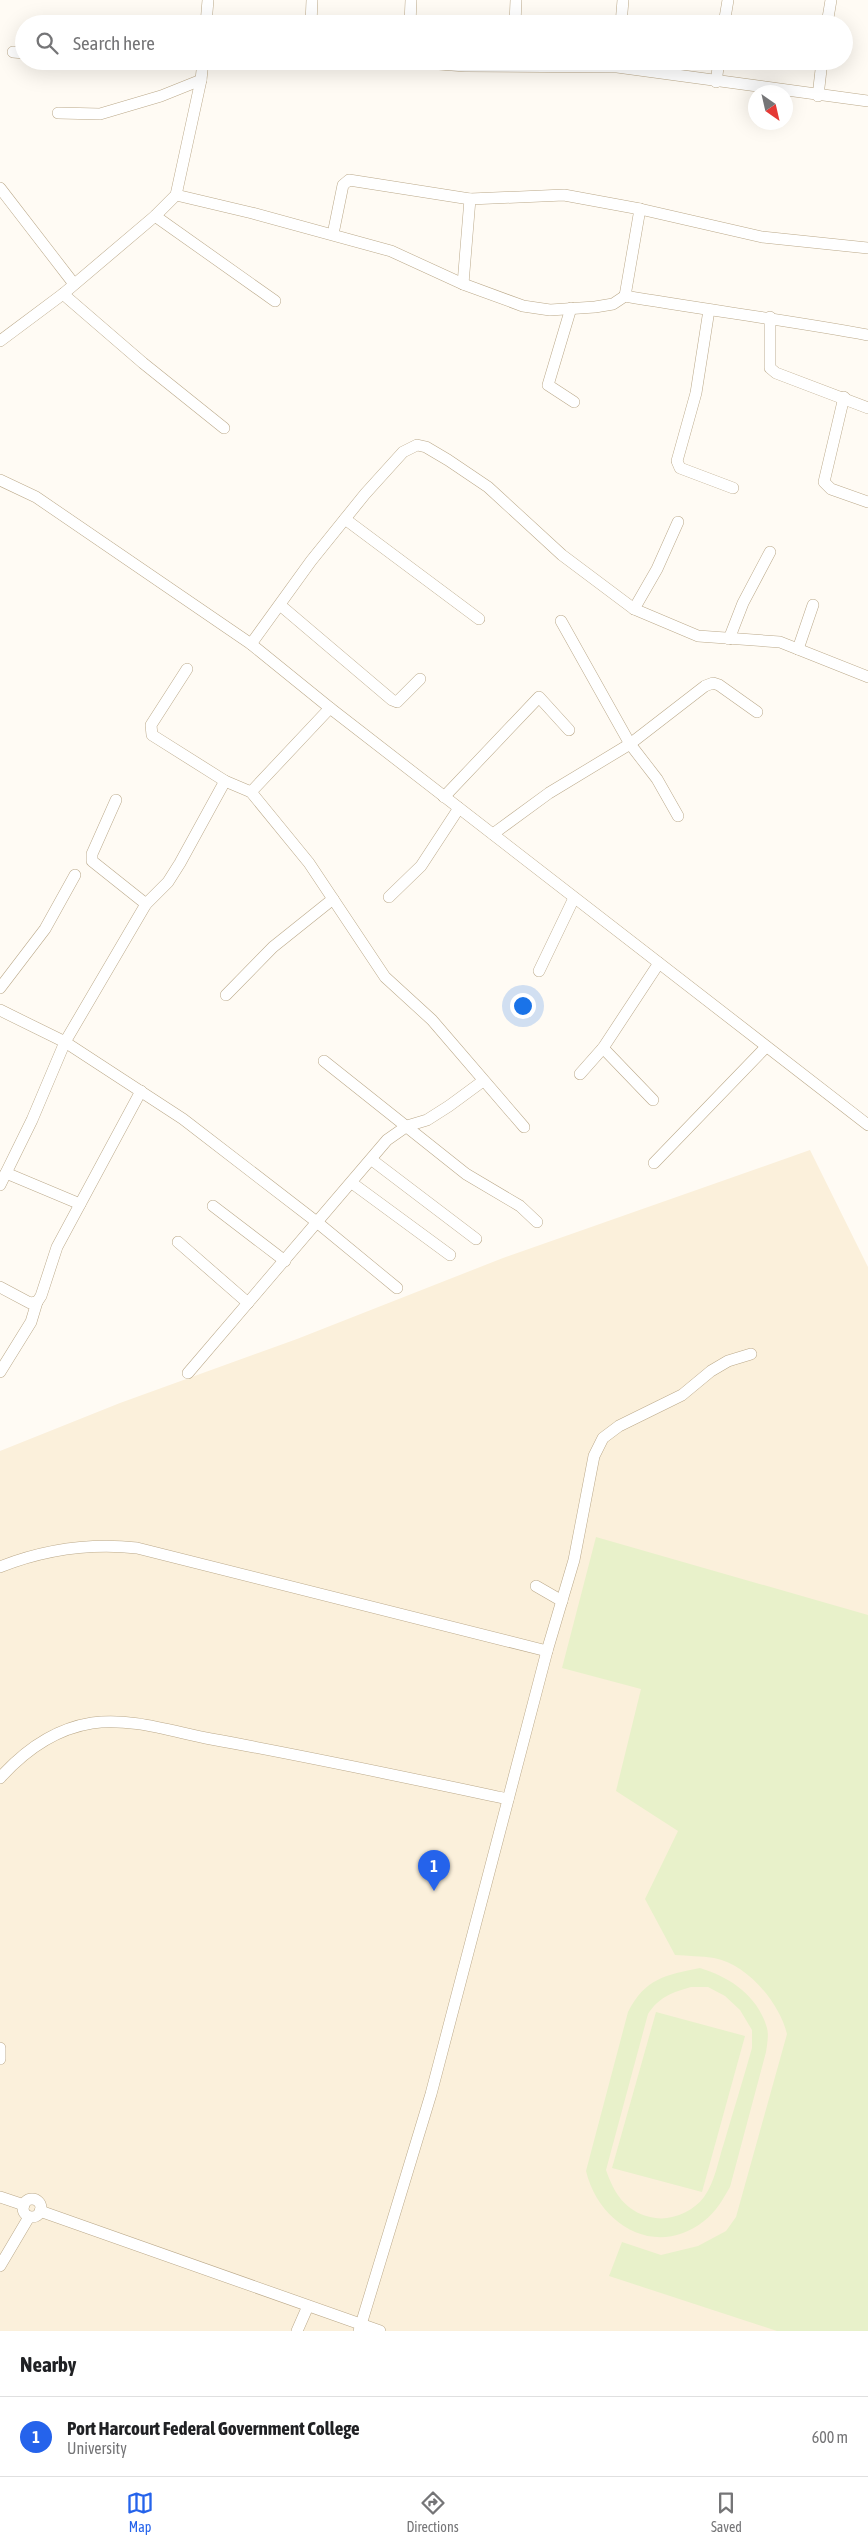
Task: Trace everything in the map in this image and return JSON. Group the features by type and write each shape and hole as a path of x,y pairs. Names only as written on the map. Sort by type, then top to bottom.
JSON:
{"street":[{"path":"205,15 208,0"},
{"path":"311,15 312,0"},
{"path":"410,15 411,0"},
{"path":"515,15 516,0"},
{"path":"622,15 623,0"},
{"path":"726,15 728,0"},
{"path":"828,15 831,0"},
{"path":"0,341 63,294 155,216 176,195 202,70"},
{"path":"651,70 716,82 868,102"},
{"path":"716,82 718,70"},
{"path":"818,96 821,70"},
{"path":"58,113 100,114 124,108 201,80"},
{"path":"333,234 343,185 349,180 470,198 564,195 640,209 762,237 868,248"},
{"path":"0,188 74,284"},
{"path":"176,195 333,234 391,251 463,284 523,306 550,310 613,304 625,296 709,310 770,317 868,335"},
{"path":"463,284 470,198"},
{"path":"625,296 640,209"},
{"path":"155,216 275,301"},
{"path":"63,294 143,363 224,428"},
{"path":"571,308 548,385 574,402"},
{"path":"709,310 696,393 676,461 680,468 733,488"},
{"path":"770,317 770,368 868,408"},
{"path":"844,397 824,482 832,489 868,502"},
{"path":"251,644 345,518 403,452 410,447 426,447 488,487 562,555 634,609 698,636 780,642 868,677"},
{"path":"0,480 36,497 251,644 444,797 868,1125"},
{"path":"345,518 479,619"},
{"path":"634,609 657,569 678,522"},
{"path":"729,639 743,603 770,552"},
{"path":"280,605 392,700 397,702 402,700 420,679"},
{"path":"798,649 813,606"},
{"path":"560,621 630,744 658,779 678,816"},
{"path":"187,669 150,730 152,734 225,781 251,792 280,825 333,898 385,977 432,1020 524,1128"},
{"path":"493,834 549,793 630,744 705,686 713,683 719,685 757,712"},
{"path":"444,797 539,698 569,730"},
{"path":"251,792 330,708"},
{"path":"0,1185 65,1042 146,904 168,882 180,863 225,781"},
{"path":"116,800 92,854 92,861 146,904"},
{"path":"389,897 421,866 459,808"},
{"path":"0,988 45,929 75,875"},
{"path":"226,995 273,946 333,898"},
{"path":"539,970 574,898"},
{"path":"580,1074 603,1048 660,963"},
{"path":"0,1010 65,1042 183,1119 318,1223 397,1288"},
{"path":"654,1163 766,1047"},
{"path":"603,1048 652,1100"},
{"path":"324,1061 466,1174 520,1206 536,1222"},
{"path":"188,1373 372,1160 387,1140 407,1126 427,1120 483,1081"},
{"path":"0,1372 31,1322 57,1247 141,1091"},
{"path":"372,1160 476,1239"},
{"path":"6,1173 80,1204"},
{"path":"352,1183 450,1255"},
{"path":"213,1206 285,1261"},
{"path":"178,1242 248,1303"},
{"path":"0,1287 30,1303 37,1302"},
{"path":"360,2328 432,2094 546,1651 574,1560 594,1456 602,1438 619,1426 682,1395 720,1366 751,1354"},
{"path":"0,1567 50,1552 80,1547 118,1546 137,1548 546,1651"},
{"path":"536,1586 562,1601"},
{"path":"0,1778 17,1758 47,1738 85,1725 118,1721 258,1747 508,1798"},
{"path":"0,2048 0,2059"},
{"path":"0,2197 24,2205"},
{"path":"28,2200 35,2200 40,2205 40,2211 35,2216 29,2216 24,2212 24,2205 28,2200"},
{"path":"40,2211 308,2306 360,2328 380,2331"},
{"path":"0,2266 29,2216"},
{"path":"297,2331 308,2306"}],"shaded area":[{"path":"810,1150 868,1267 868,2331 0,2331 0,1451 120,1403 297,1339 503,1258"}],"green space":[{"path":"596,1537 868,1615 868,2331 777,2331 609,2276 622,2242 661,2255 698,2246 726,2231 736,2217 787,2034 777,2009 769,1997 760,1986 738,1968 714,1958 675,1955 645,1899 678,1831 616,1791 641,1689 562,1668"},
{"path":"700,1968 711,1972 732,1983 750,1997 757,2006 767,2028 767,2046 730,2187 722,2201 704,2221 686,2232 667,2237 649,2236 632,2230 616,2221 603,2207 593,2190 586,2171 628,2012 649,1985 667,1976","holes":["691,1987 708,1987 725,1996 740,2010 752,2030 752,2048 716,2171 708,2191 699,2203 687,2212 665,2218 650,2217 627,2206 617,2193 606,2170 648,2014 657,2003 672,1993"]},
{"path":"656,2012 745,2036 702,2192 612,2168"}],"place":[{"name":"Port Harcourt Federal Government College","path":"434,1891"}]}
